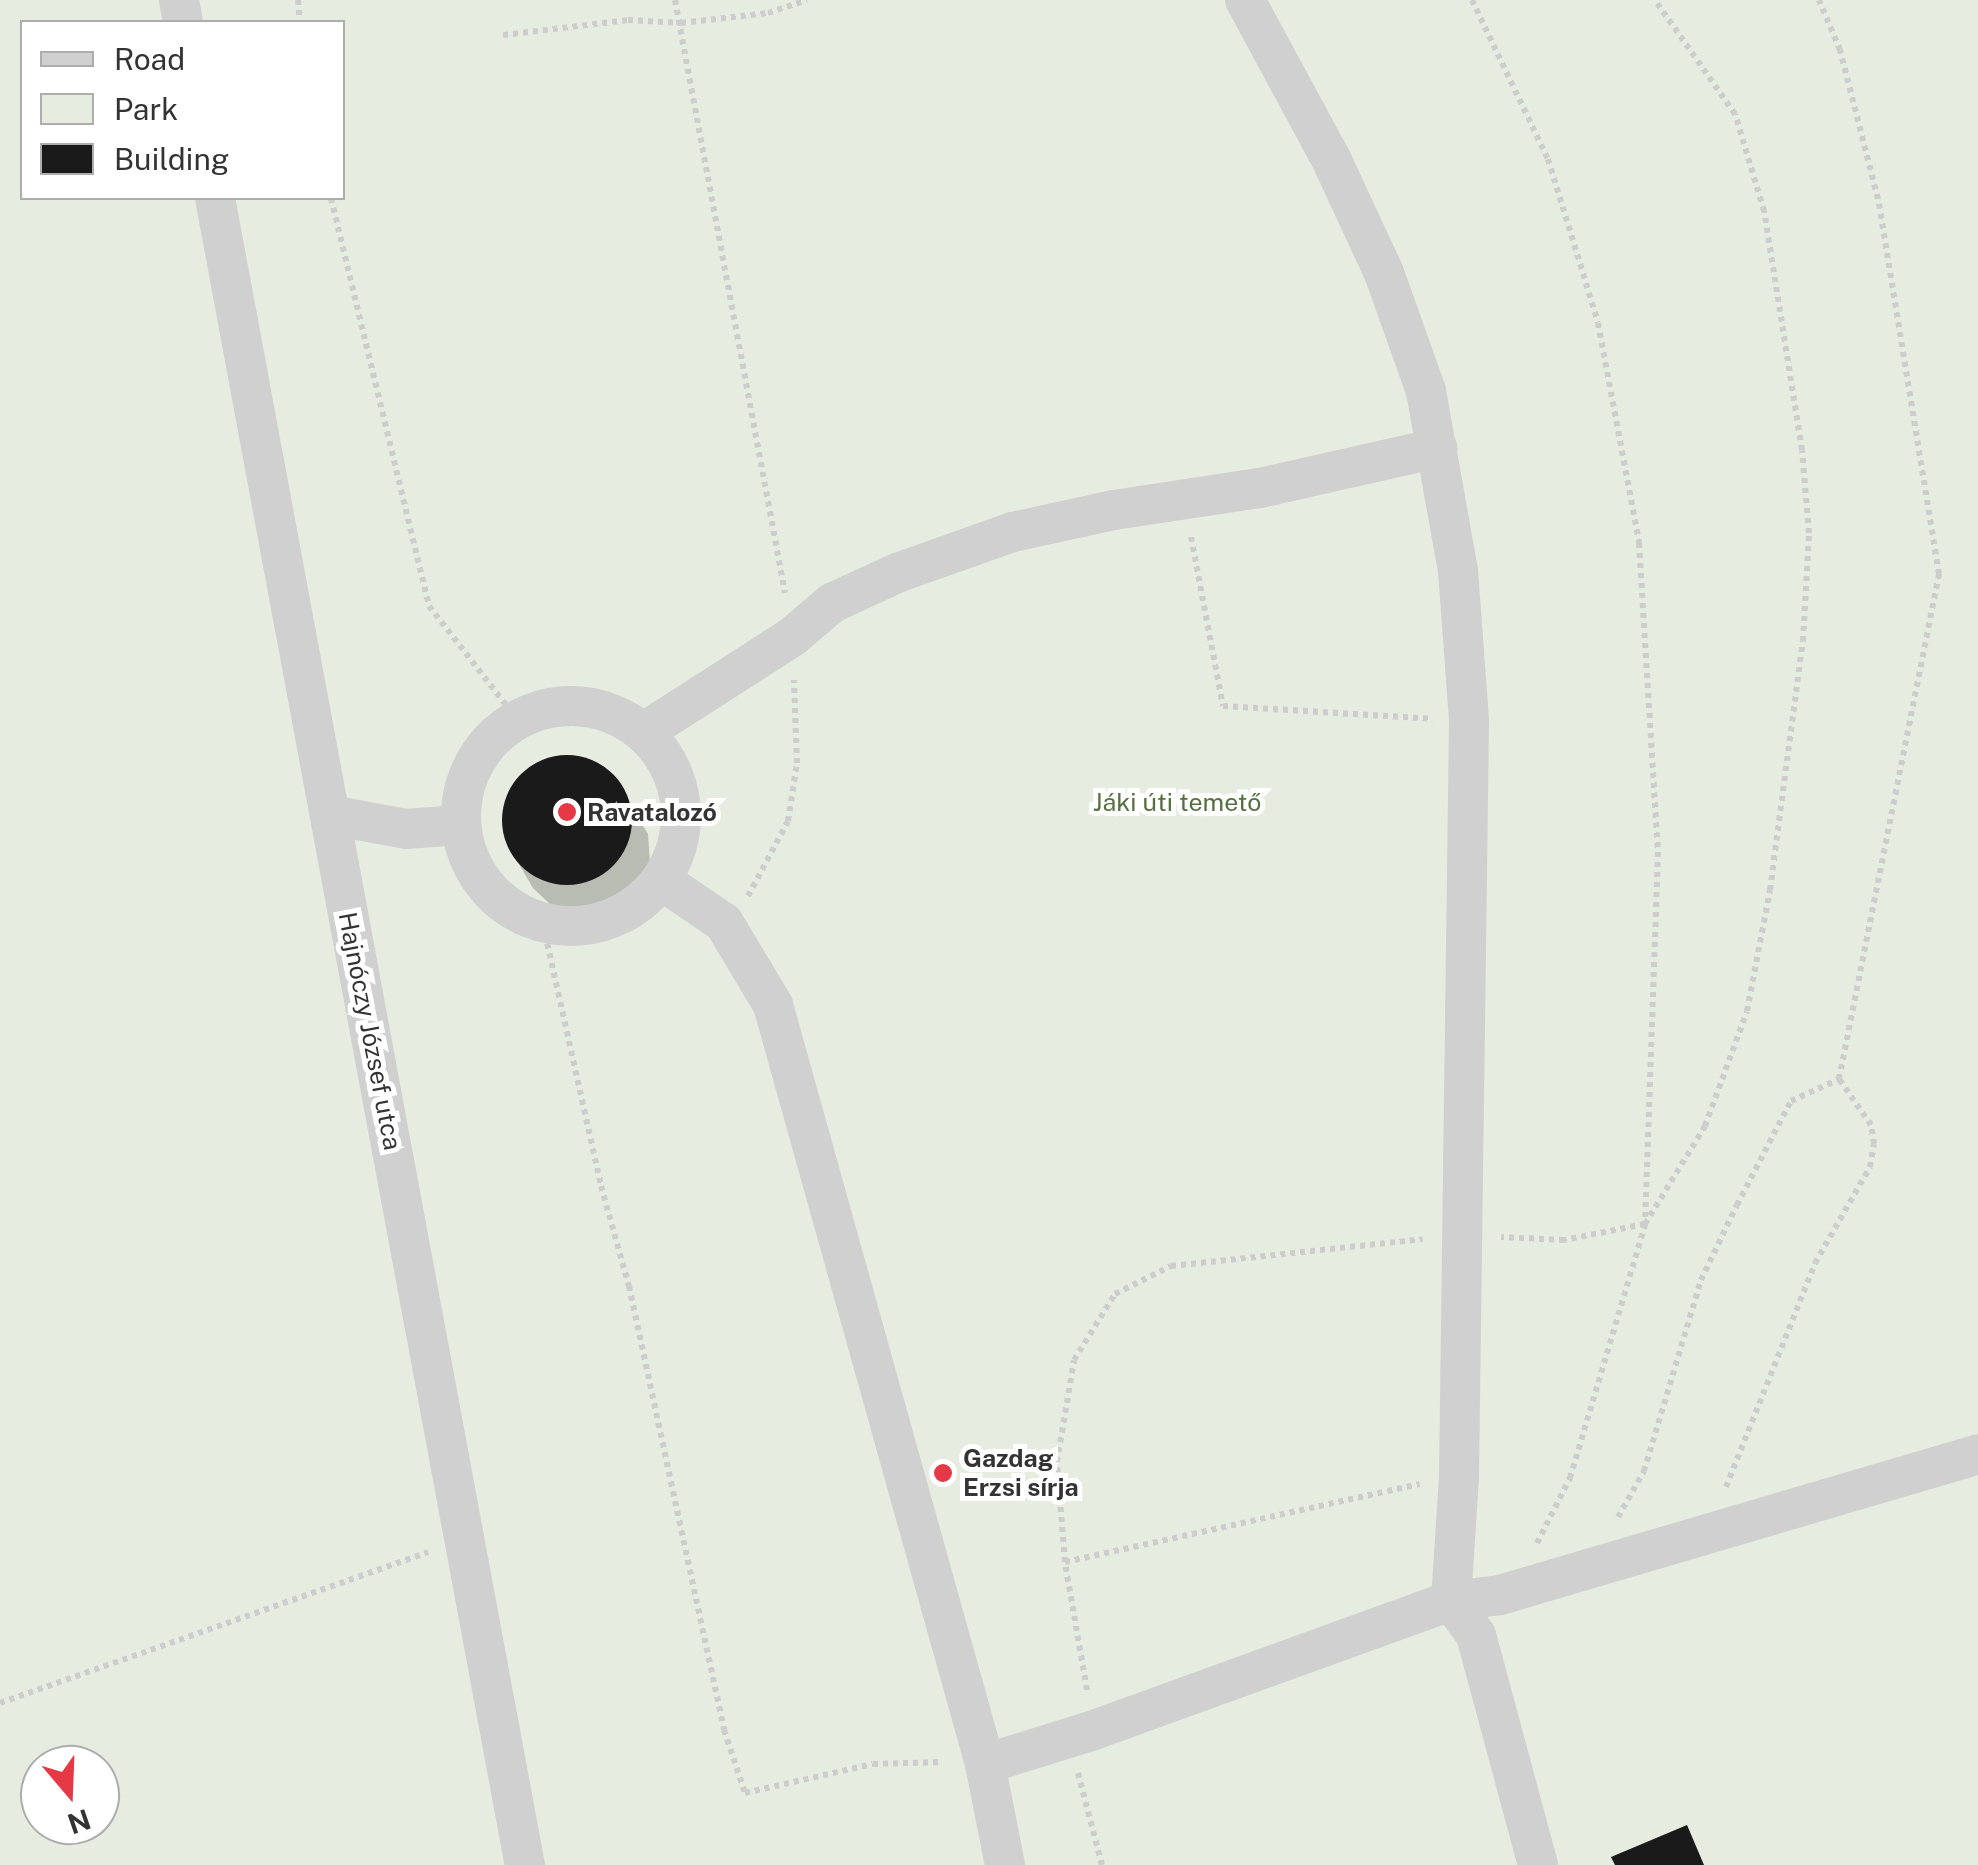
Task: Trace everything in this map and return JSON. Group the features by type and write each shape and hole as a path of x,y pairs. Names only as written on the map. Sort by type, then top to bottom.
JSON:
{"street":[{"path":"1245,0 1331,159 1384,273 1426,391 1458,571 1469,720 1459,1476 1451,1600 1476,1636 1538,1865"},
{"name":"Hajnóczy József utca","path":"216,200 525,1865"},
{"path":"644,732 792,636 832,602 996,538 1114,510 1260,488 1438,448"},
{"path":"582,705 615,714 644,732 669,764 681,802 678,844 661,880 629,910 588,926 543,924 512,910 486,888 468,858 460,825 462,793 472,764 492,738 517,719 548,707 582,705"},
{"path":"330,815 406,829 460,825"},
{"path":"661,880 724,924 773,1005 986,1764 1005,1865"},
{"path":"986,1764 1082,1734 1451,1600 1500,1595 1978,1454"}],"path":[{"path":"676,0 792,636 797,764 788,822 756,888 724,924"},
{"path":"504,34 628,20 681,23 768,13 806,0"},
{"path":"1472,0 1548,159 1598,323 1639,542 1658,852 1645,1224 1570,1478 1523,1569 1500,1595"},
{"path":"1102,1865 1082,1734 1056,1462 1074,1360 1115,1294 1171,1266 1259,1253 1462,1235 1564,1240 1645,1224 1704,1126 1747,1012 1770,890 1803,641 1809,533 1802,450 1764,211 1735,114 1655,0"},
{"path":"1706,1534 1815,1263 1870,1167 1874,1144 1871,1125 1839,1079 1939,574 1878,199 1840,50 1819,0"},
{"path":"330,200 429,606 517,719"},
{"path":"1184,500 1223,706 1370,718 1469,720"},
{"path":"543,924 601,1186 629,1286 715,1694 745,1793 873,1764 986,1764"},
{"path":"1590,1568 1644,1471 1701,1280 1737,1205 1792,1101 1839,1079"},
{"path":"1065,1562 1459,1476"},
{"path":"0,1703 465,1538"}],"green space":[{"name":"Jáki úti temető","path":"0,0 1978,0 1978,1865 0,1865"}],"building":[{"name":"Ravatalozó","path":"567,755 592,760 613,774 627,795 632,820 627,845 613,866 592,880 567,885 542,880 521,866 507,845 502,820 507,795 521,774 542,760"},
{"path":"1687,1825 1704,1865 1615,1865 1611,1857"}],"place":[{"name":"Ravatalozó","path":"567,812"},
{"name":"Gazdag Erzsi sírja","path":"943,1473"}]}
